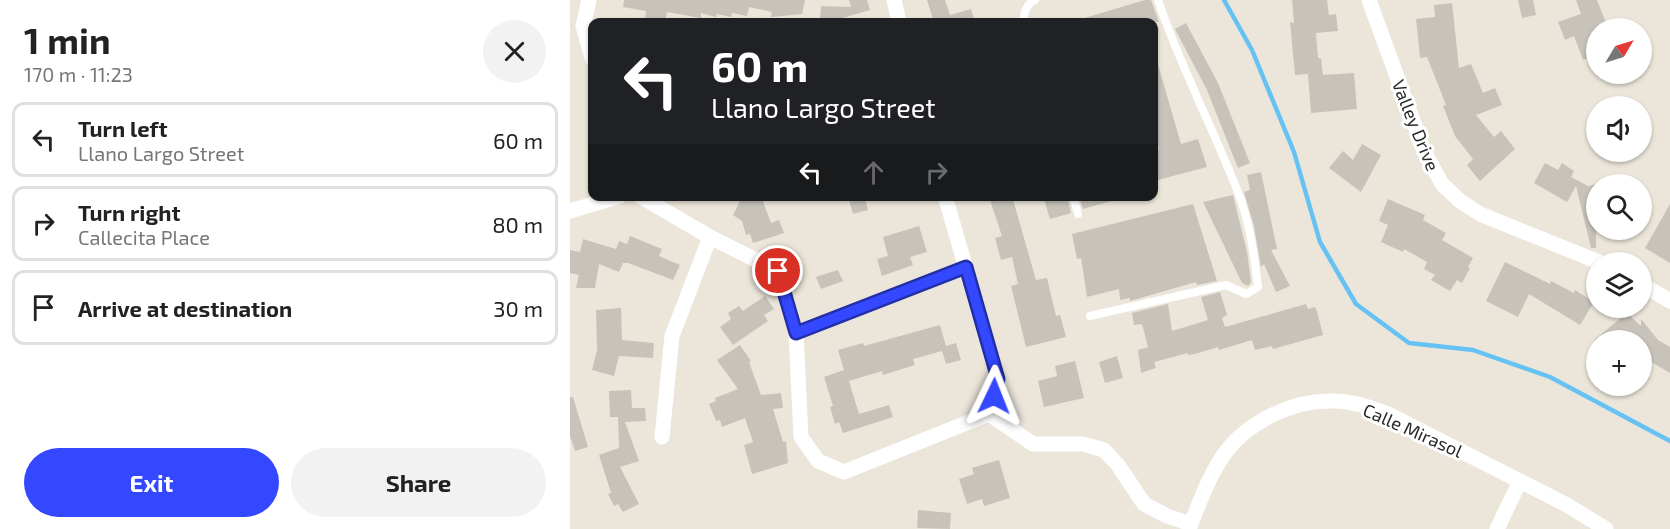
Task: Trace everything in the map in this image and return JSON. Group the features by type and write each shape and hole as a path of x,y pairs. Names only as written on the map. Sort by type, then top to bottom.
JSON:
{"street":[{"path":"588,44 583,26 589,0"},
{"path":"894,0 898,18"},
{"name":"Valley Drive","path":"1369,0 1424,151 1442,184 1460,201 1480,214 1586,257"},
{"path":"570,211 603,201"},
{"path":"649,201 710,237 778,271 796,333 801,437 818,461 844,472 990,414 998,379 946,201"},
{"path":"662,437 672,336 710,237"},
{"path":"796,333 966,267"},
{"path":"1652,290 1670,301"},
{"name":"Calle Mirasol","path":"990,414 1033,444 1083,444 1104,450 1118,465 1144,504 1190,527 1216,466 1235,441 1247,431 1274,415 1316,402 1346,402 1373,408 1581,512 1606,529"},
{"path":"1497,529 1520,481"}],"lane":[{"path":"1023,18 1030,2 1035,0"},
{"path":"1090,316 1226,285 1246,294 1258,287 1253,244 1238,194 1167,29 1158,0"},
{"path":"1074,201 1078,214"}],"building":[{"path":"624,0 805,0 802,14 771,17 772,12 749,7 747,16 732,13 731,17 717,14 716,17 701,13 701,18 667,12 666,18 645,18 646,11 623,7"},
{"path":"849,0 867,0 870,10 842,18 820,18 821,6 851,7"},
{"path":"927,0 945,0 950,15 971,9 974,18 933,18"},
{"path":"1151,0 1158,18 1084,18"},
{"path":"1292,0 1327,0 1329,15 1336,14 1338,31 1316,33 1318,58 1321,58 1323,75 1354,73 1357,109 1311,113 1308,74 1295,75 1290,22 1294,23"},
{"path":"1518,0 1533,0 1536,15 1522,18"},
{"path":"1576,0 1597,0 1604,18 1586,18 1586,59 1583,60 1574,36 1565,40 1558,22 1581,14"},
{"path":"1452,3 1459,68 1471,64 1483,93 1495,88 1502,105 1476,115 1494,137 1501,131 1515,149 1480,181 1467,165 1473,159 1455,136 1443,106 1446,105 1427,57 1420,58 1416,19 1435,17 1434,5"},
{"path":"1186,23 1218,83 1250,163 1238,168 1207,90 1175,29"},
{"path":"1158,64 1181,144 1198,139 1207,167 1158,180"},
{"path":"1362,144 1381,155 1361,192 1329,168 1343,151 1353,160"},
{"path":"1545,163 1558,170 1562,163 1574,171 1571,177 1586,185 1586,227 1576,186 1567,202 1534,183"},
{"path":"1261,172 1277,249 1271,250 1290,286 1276,292 1264,264 1261,267 1254,226 1244,192 1250,190 1247,175"},
{"path":"1233,195 1247,252 1251,282 1248,286 1242,283 1203,202"},
{"path":"1388,199 1425,215 1423,220 1446,233 1442,240 1473,258 1462,283 1457,280 1450,291 1431,280 1435,275 1424,269 1427,262 1404,249 1403,252 1381,242 1388,225 1379,221"},
{"path":"740,201 763,201 771,223 779,220 784,233 753,243 750,234 746,235 742,221 733,215"},
{"path":"849,201 865,201 868,210 853,214"},
{"path":"990,201 1013,201 1036,280 1047,278 1056,316 1060,315 1066,337 1026,347 1011,286 1018,284 1012,257 1001,260 995,238 1002,236"},
{"path":"1045,201 1068,201 1071,213 1050,219"},
{"path":"1081,201 1111,201 1083,209"},
{"path":"1193,204 1217,281 1197,285 1196,282 1130,301 1130,298 1120,300 1119,289 1087,297 1081,258 1077,259 1072,234"},
{"path":"1670,204 1670,263 1645,248 1650,240 1652,240 1652,236"},
{"path":"919,226 927,252 910,257 913,265 882,276 877,259 888,256 883,237"},
{"path":"630,236 662,249 659,256 680,265 673,280 628,263 623,263 619,272 599,264 595,288 576,288 579,275 570,273 570,250 580,252 583,239 616,249 619,241 627,244"},
{"path":"1589,240 1596,240 1596,248 1591,248"},
{"path":"1505,262 1550,284 1551,281 1586,297 1586,315 1580,325 1529,294 1518,317 1486,301"},
{"path":"838,270 843,281 821,289 816,277"},
{"path":"1220,292 1227,315 1222,318 1225,327 1306,304 1308,309 1315,307 1323,335 1273,349 1272,346 1255,350 1252,340 1219,350 1218,347 1195,354 1188,355 1188,353 1154,362 1156,368 1141,373 1138,350 1148,347 1142,324 1134,325 1132,313 1168,304 1172,331 1208,320 1201,297"},
{"path":"765,296 774,309 764,315 768,321 733,345 720,327 731,319 728,313 739,306 743,311"},
{"path":"621,308 622,340 654,343 653,358 619,356 614,376 592,370 597,350 596,310"},
{"path":"1621,318 1632,318 1641,326 1641,319 1650,330 1606,330"},
{"path":"940,325 946,346 956,343 961,360 946,364 942,351 913,359 915,365 883,375 882,371 849,381 859,414 889,405 893,417 843,433 839,422 835,424 830,407 833,406 824,377 844,370 838,350 863,343 864,346"},
{"path":"1652,333 1658,340 1670,347 1670,373 1652,362"},
{"path":"740,345 751,361 749,362 761,395 781,393 783,408 773,409 783,442 786,441 788,463 752,474 744,445 753,442 745,418 722,427 720,420 716,421 709,404 716,401 715,398 738,389 717,360"},
{"path":"1117,356 1123,378 1105,383 1099,362"},
{"path":"1075,361 1084,398 1044,407 1038,381 1057,376 1055,366"},
{"path":"631,390 632,408 645,408 646,421 625,422 639,461 620,467 639,504 623,512 618,504 614,506 608,494 611,493 599,455 619,448 618,417 610,417 609,391"},
{"path":"570,397 573,397 588,447 575,451 570,436"},
{"path":"999,460 1010,498 984,506 982,499 967,504 959,479 974,474 972,468"},
{"path":"918,510 951,513 950,529 917,528"}],"waterway":[{"path":"1224,0 1252,50 1294,152 1320,242 1356,304 1409,343 1473,350 1550,377 1670,441"}],"route":[{"path":"778,271 796,333 966,267 998,379 994,396"}]}
